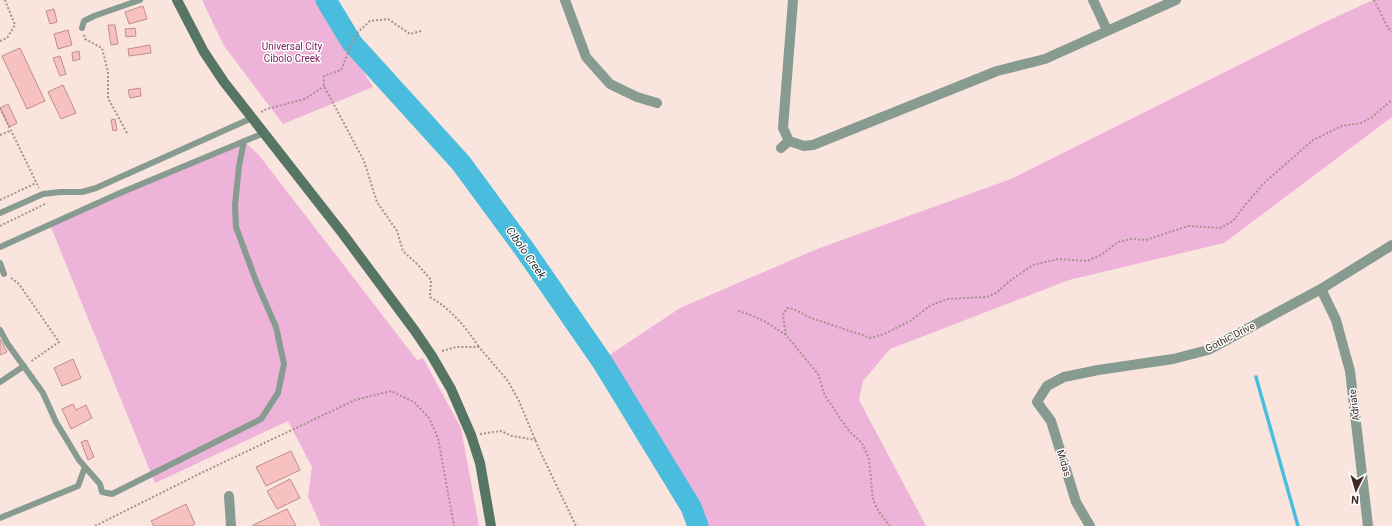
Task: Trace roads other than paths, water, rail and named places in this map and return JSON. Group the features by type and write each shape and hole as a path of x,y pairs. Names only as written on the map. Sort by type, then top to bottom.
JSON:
{"main road":[{"path":"177,0 204,52 224,82 343,234 432,356 451,389 471,435 480,463 491,526"}],"street":[{"path":"566,0 586,57 610,84 637,97 657,103"},
{"path":"793,0 783,128 789,141 804,146 813,145 997,71 1044,59 1176,0"},
{"path":"1093,0 1107,30"},
{"path":"781,148 789,141"},
{"name":"Gothic Drive","path":"1037,402 1047,386 1064,377 1098,370 1173,359 1208,350 1321,289 1392,245"},
{"name":"Adriate","path":"1321,289 1336,320 1350,371 1368,526"},
{"name":"Midas","path":"1037,402 1051,421 1076,502 1090,526"},
{"path":"229,496 231,526"}],"lane":[{"path":"82,28 84,22 94,16 140,0"},
{"path":"0,213 42,195 60,192 82,192 96,188 252,118"},
{"path":"0,247 120,193 264,133"},
{"path":"0,330 7,343 43,393 56,422 79,460 100,484 102,492 112,494 261,419 278,394 284,364 276,327 256,281 236,227 235,205 239,166 244,141"},
{"path":"0,263 4,274"},
{"path":"0,382 24,366"},
{"path":"0,518 78,486 85,467"}],"waterway":[{"name":"Cibolo Creek","path":"326,0 352,43 461,163 525,250 603,363 691,507 698,526"},
{"path":"1256,377 1298,526"}],"park label":[{"name":"Universal City Cibolo Creek","path":"292,52"}]}
